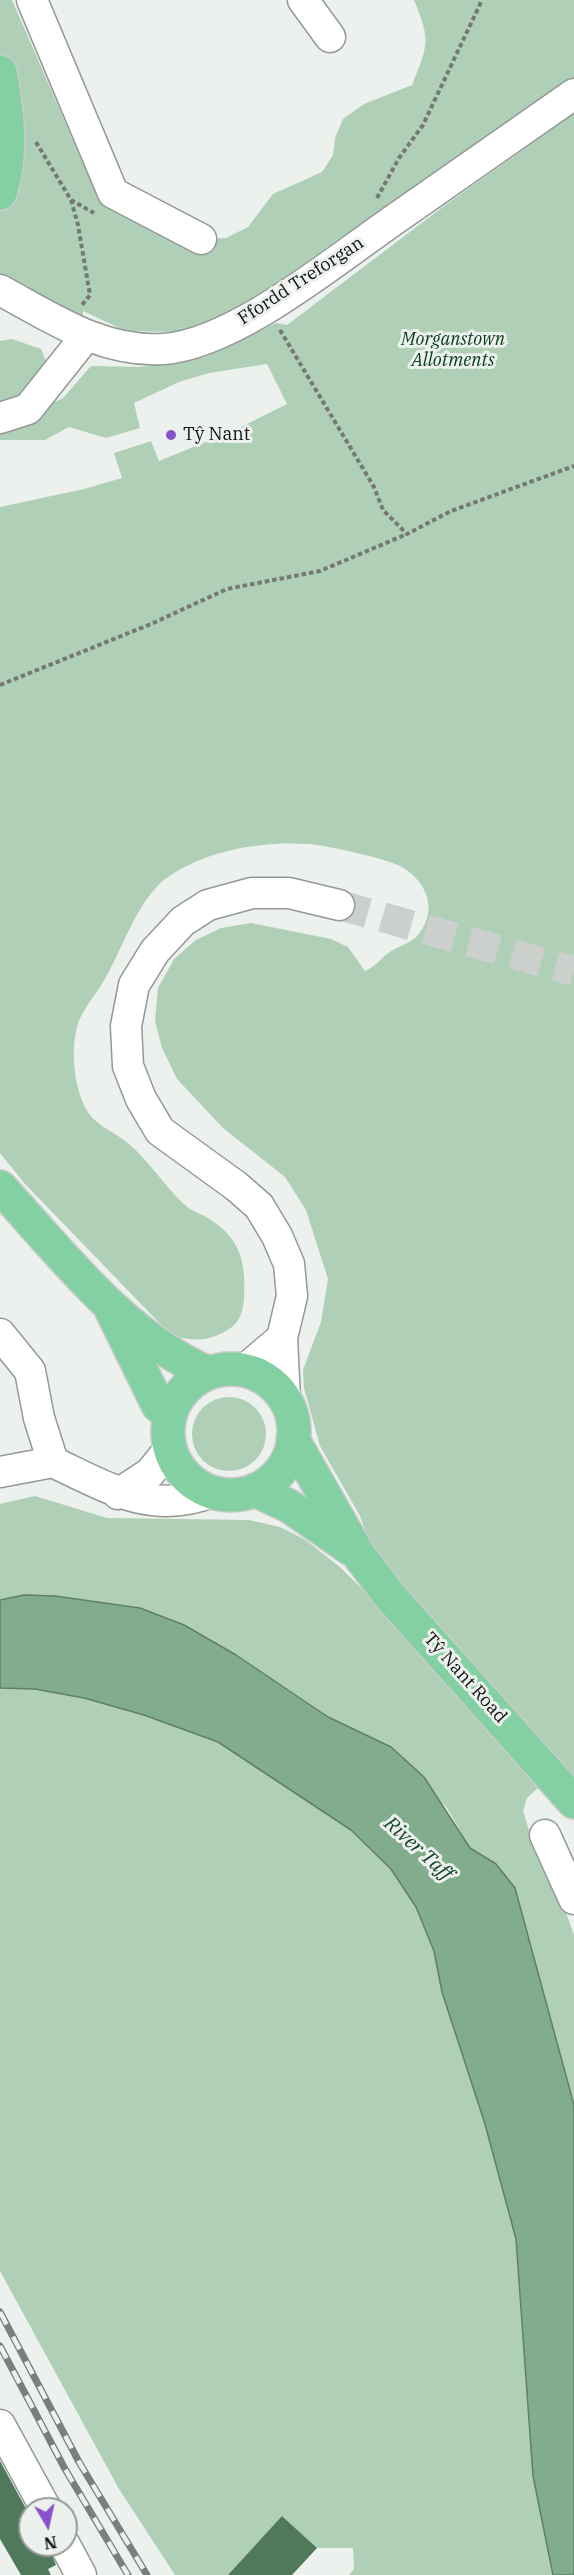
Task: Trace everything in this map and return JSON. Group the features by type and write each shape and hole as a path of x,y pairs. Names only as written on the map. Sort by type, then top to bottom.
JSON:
{"main road":[{"path":"0,72 7,111 8,150 0,193"},
{"path":"0,1187 109,1305 176,1359 208,1373"},
{"path":"109,1305 158,1405 170,1416"},
{"path":"255,1490 233,1495 212,1492 195,1484 179,1468 170,1448 168,1426 173,1405 189,1384 208,1373 230,1368 270,1382 285,1399"},
{"name":"Tŷ Nant Road","path":"255,1490 273,1478 287,1461 293,1440 293,1419 285,1399"},
{"name":"Tŷ Nant Road","path":"293,1440 358,1554 390,1595 574,1802"},
{"name":"Tŷ Nant Road","path":"255,1490 289,1506 358,1554"}],"street":[{"path":"32,0 113,193 201,239"},
{"path":"303,0 330,37"},
{"name":"Ffordd Treforgan","path":"0,290 77,332 111,345 165,349 201,341 265,308 574,94"},
{"path":"0,418 28,409 77,332"},
{"path":"285,1399 282,1338 292,1296 289,1263 277,1236 259,1206 236,1186 160,1131 141,1099 128,1066 126,1026 134,985 155,951 183,921 208,905 252,893 289,893 339,905"},
{"path":"0,1334 30,1371 39,1418 53,1462"},
{"path":"243,1371 282,1338"},
{"path":"118,1494 150,1473 170,1448"},
{"path":"0,1472 53,1462 118,1494 155,1500 192,1500 212,1492"},
{"path":"545,1836 574,1899"},
{"path":"0,2425 39,2497"},
{"path":"71,2557 81,2575"}],"path":[{"path":"374,203 399,158 423,125 482,0"},
{"path":"7,111 25,123 71,200 78,225 90,295 77,332"},
{"path":"71,200 96,214"},
{"path":"265,308 364,471 383,510 407,534"},
{"path":"0,685 151,624 227,589 320,571 407,534 451,511 574,466"}],"green space":[{"path":"0,0 12,0 99,200 113,193 201,239 226,238 248,227 273,194 322,172 333,155 335,138 343,119 364,104 412,85 425,43 423,25 414,0 574,0 574,94 201,341 174,332 126,331 83,311 83,334 0,290"},
{"name":"Morganstown Allotments","path":"574,114 574,1802 540,1786 527,1798 523,1811 532,1840 560,1896 574,1935 574,2105 515,1888 496,1864 470,1848 447,1808 391,1747 328,1717 236,1655 184,1625 140,1608 55,1596 24,1595 0,1600 0,1504 35,1496 107,1518 249,1520 280,1527 304,1539 340,1567 376,1603 371,1548 360,1516 320,1446 304,1388 303,1370 321,1322 328,1279 306,1210 285,1177 223,1128 177,1079 162,1048 155,1021 158,988 174,959 196,940 221,928 251,923 331,939 348,947 365,971 389,952 415,938 427,919 429,909 428,900 419,881 402,867 384,860 342,850 290,843 235,849 200,860 168,877 140,909 107,975 78,1023 74,1041 74,1060 78,1089 90,1115 138,1152 171,1191 188,1207 208,1218 230,1236 240,1254 244,1275 244,1299 242,1312 236,1323 222,1333 208,1338 188,1339 172,1336 24,1183 0,1153 0,507 84,489 122,478 114,453 151,441 159,461 235,430 287,404 267,364 209,373 179,382 134,403 140,428 106,438 69,427 45,440 0,440 0,428 63,398 91,366 139,367 205,357 276,323 287,325 448,203"},
{"path":"12,339 41,349 46,361 21,398 0,407 0,341"},
{"path":"229,1397 243,1400 255,1408 263,1420 266,1434 263,1448 255,1460 243,1468 229,1471 215,1468 203,1460 195,1448 192,1434 195,1420 203,1408 215,1400"},
{"path":"0,1688 35,1689 84,1698 144,1715 218,1742 351,1830 391,1869 416,1907 434,1951 442,1992 485,2124 516,2239 533,2476 553,2575 349,2575 354,2569 353,2548 317,2548 282,2516 237,2575 175,2575 119,2489 0,2271"}],"water":[{"name":"River Taff","path":"24,1595 55,1596 140,1608 184,1625 236,1655 328,1717 391,1747 424,1777 470,1848 496,1864 515,1888 574,2105 574,2575 553,2575 533,2476 516,2239 485,2124 442,1992 434,1951 416,1907 391,1869 351,1830 218,1742 144,1715 84,1698 35,1689 0,1688 0,1600"}],"building":[{"path":"0,2461 20,2497 18,2557 53,2557 56,2565 48,2569 51,2575 21,2575 0,2539"},
{"path":"282,2516 317,2548 292,2575 228,2575"}],"tunnel":[{"path":"339,905 574,971"}],"railway":[{"path":"0,2312 79,2462 147,2575"},
{"path":"0,2346 65,2469 128,2575"}],"place":[{"name":"Tŷ Nant","path":"171,435"}]}
